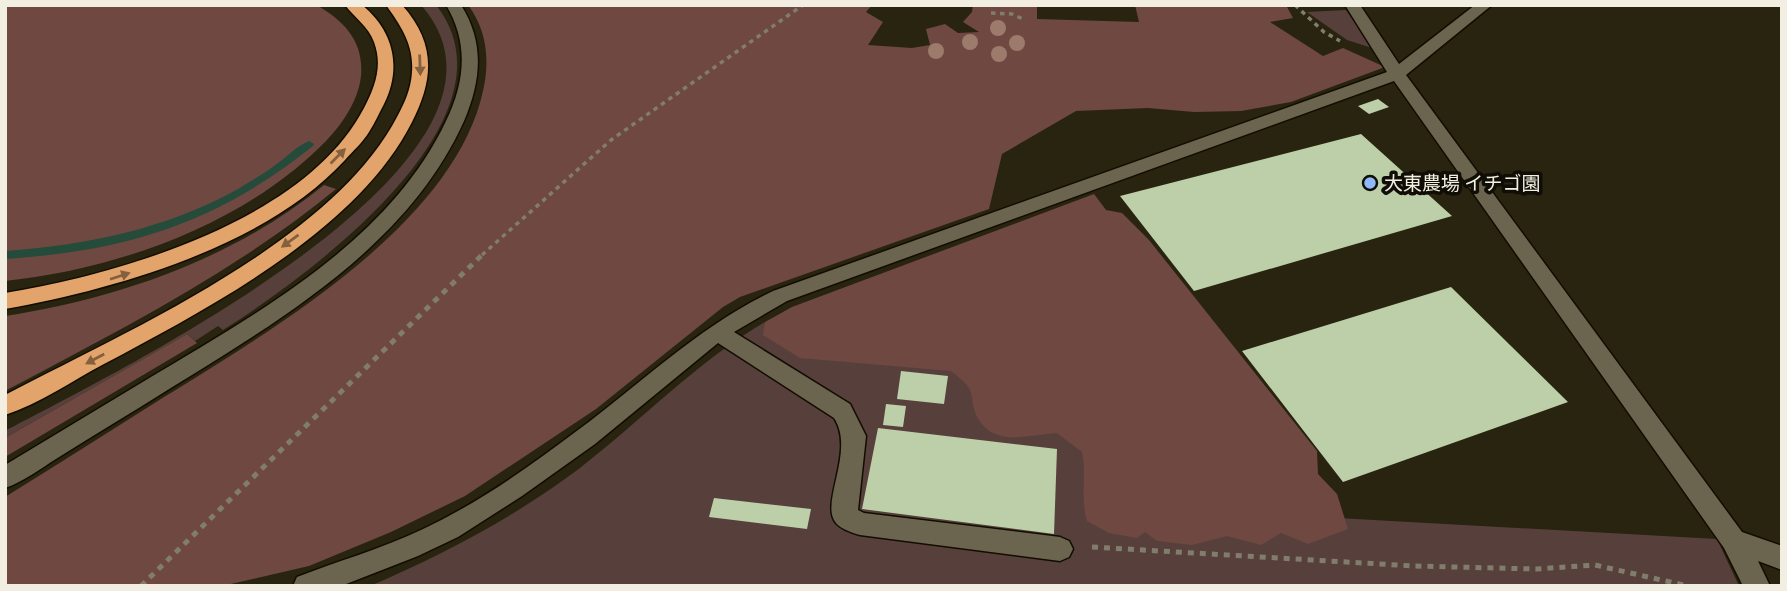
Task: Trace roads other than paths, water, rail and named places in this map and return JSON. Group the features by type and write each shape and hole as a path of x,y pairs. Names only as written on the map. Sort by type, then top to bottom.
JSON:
{"highway":[{"path":"5,301 105,281 175,256 257,217 316,177 357,136 380,99 385,81 386,49 371,22 352,5"},
{"path":"5,406 154,327 232,281 326,214 371,171 400,132 420,84 422,68 416,41 404,17 393,5"}],"street":[{"path":"5,478 281,306 325,273 387,217 433,164 450,136 467,94 470,79 469,45 463,22 453,5"},
{"path":"1352,5 1397,74 1733,540 1757,586"},
{"path":"306,586 398,551 467,519 588,436 752,308 1397,74 1485,5"},
{"path":"718,332 842,411 853,423 857,440 844,502 845,516 860,524 1060,549"},
{"path":"1733,540 1782,558"}],"waterway":[{"path":"5,255 86,247 167,225 242,191 309,144"}],"place":[{"name":"大東農場 イチゴ園","path":"1370,183"}]}
